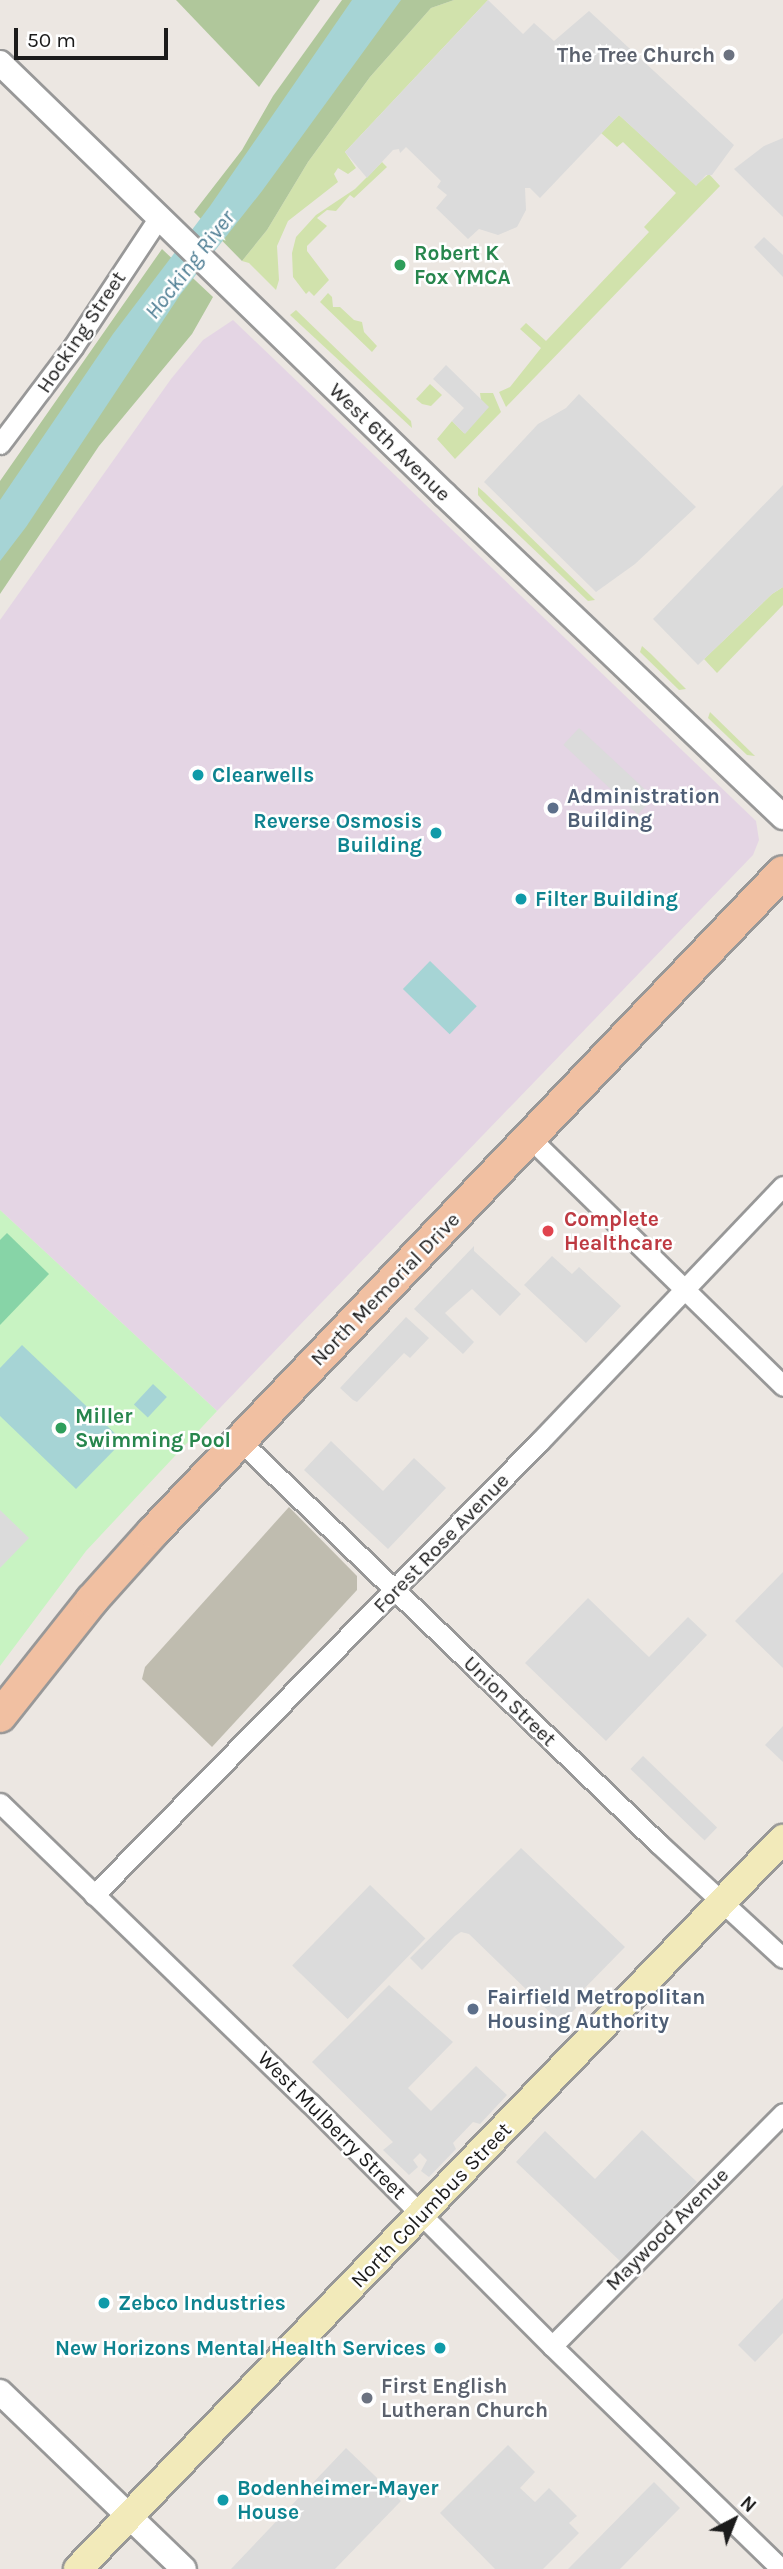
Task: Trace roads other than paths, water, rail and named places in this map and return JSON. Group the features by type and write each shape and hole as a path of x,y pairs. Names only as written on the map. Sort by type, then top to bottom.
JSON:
{"main road":[{"name":"North Memorial Drive","path":"0,1716 92,1600 239,1440 783,872"},
{"name":"North Columbus Street","path":"78,2569 783,1839"}],"street":[{"name":"West 6th Avenue","path":"0,63 445,495 783,817"},
{"name":"Hocking Street","path":"0,444 163,221"},
{"path":"530,1138 783,1386"},
{"name":"Forest Rose Avenue","path":"94,1895 395,1590 783,1186"},
{"name":"Union Street","path":"239,1440 783,1958"},
{"name":"West Mulberry Street","path":"0,1802 781,2569"},
{"name":"Maywood Avenue","path":"552,2346 783,2113"},
{"path":"0,2392 184,2569"}],"water":[{"name":"Hocking River","path":"352,0 401,0 262,191 180,295 26,527 0,561 0,500 113,334 210,206"},
{"path":"430,961 477,1006 450,1034 403,989"},
{"name":"Miller Swimming Pool","path":"22,1345 123,1441 76,1489 0,1416 0,1368"},
{"path":"153,1384 167,1397 148,1417 134,1404"}],"place":[{"name":"The Tree Church","path":"729,55"},
{"name":"Robert K Fox YMCA","path":"400,265"},
{"name":"Clearwells","path":"198,775"},
{"name":"Administration Building","path":"553,808"},
{"name":"Reverse Osmosis Building","path":"436,833"},
{"name":"Filter Building","path":"521,899"},
{"name":"Complete Healthcare","path":"548,1231"},
{"name":"Miller Swimming Pool","path":"61,1428"},
{"name":"Fairfield Metropolitan Housing Authority","path":"473,2009"},
{"name":"Zebco Industries","path":"104,2303"},
{"name":"New Horizons Mental Health Services","path":"440,2348"},
{"name":"First English Lutheran Church","path":"367,2398"},
{"name":"Bodenheimer-Mayer House","path":"223,2500"}]}
